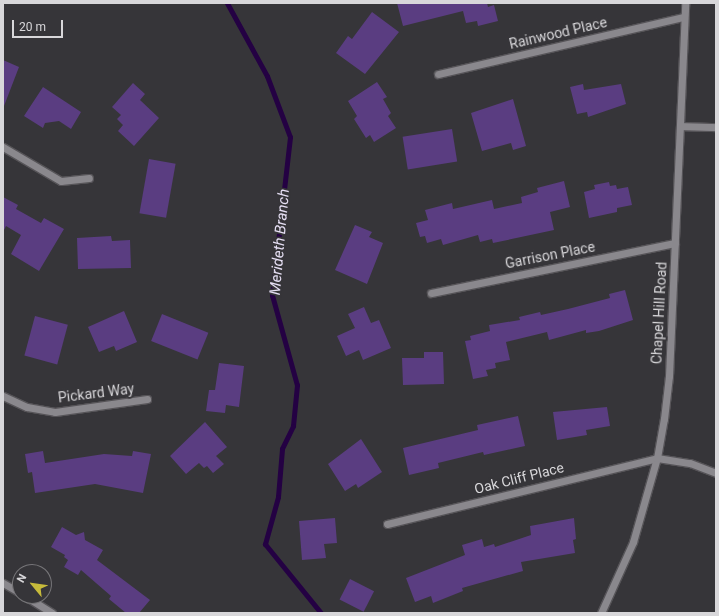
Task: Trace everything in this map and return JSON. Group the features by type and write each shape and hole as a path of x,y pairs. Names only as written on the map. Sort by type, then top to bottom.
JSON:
{"street":[{"name":"Chapel Hill Road","path":"601,613 633,542 657,458 669,376 681,126 683,17 685,3"},
{"name":"Rainwood Place","path":"438,74 683,17"},
{"path":"681,126 716,127"},
{"path":"3,147 62,181 89,178"},
{"name":"Garrison Place","path":"431,293 675,243"},
{"name":"Pickard Way","path":"3,396 27,407 55,412 147,399"},
{"path":"657,458 690,463 716,473"},
{"name":"Oak Cliff Place","path":"386,524 657,458"},
{"path":"3,583 12,588"},
{"path":"38,604 52,613"}],"building":[{"path":"397,3 487,3 488,7 494,5 498,21 478,26 477,21 466,23 463,11 403,26"},
{"path":"372,12 399,32 365,74 336,53 348,36 352,39"},
{"path":"3,60 19,67 4,106 3,106"},
{"path":"377,82 387,97 383,99 391,113 388,116 396,128 374,142 370,135 366,138 354,119 357,116 348,101"},
{"path":"133,83 145,94 140,100 159,118 134,146 118,131 123,125 117,119 121,115 112,107"},
{"path":"583,84 584,90 621,84 626,104 588,117 587,112 577,114 570,87"},
{"path":"43,87 81,112 71,129 59,121 45,123 43,128 24,116"},
{"path":"513,99 526,146 513,150 511,143 482,151 471,113"},
{"path":"452,129 457,162 408,169 403,137"},
{"path":"149,159 176,164 166,218 139,213"},
{"path":"564,181 570,207 550,212 554,230 493,243 492,239 480,242 478,235 443,245 441,239 427,243 425,236 420,237 416,223 428,220 425,210 452,203 453,209 492,200 494,209 522,203 521,197 538,192 537,188"},
{"path":"609,182 610,186 616,185 617,189 628,187 632,205 617,208 617,212 589,218 584,192 595,189 594,185"},
{"path":"3,197 18,205 16,209 41,223 44,218 64,229 39,271 11,254 21,235 6,226 3,232"},
{"path":"355,225 372,232 369,237 383,243 367,284 335,270"},
{"path":"111,236 112,241 130,240 131,268 78,269 77,238"},
{"path":"625,290 633,320 599,331 586,333 586,330 549,340 547,332 506,342 510,360 495,363 496,368 486,370 488,376 473,379 465,341 471,340 470,336 490,331 489,325 520,320 519,317 540,312 541,315 568,309 610,298 609,294"},
{"path":"364,307 371,323 379,320 391,348 363,360 359,350 346,356 337,336 355,328 348,314"},
{"path":"124,311 137,342 116,351 114,346 99,352 88,327"},
{"path":"162,314 208,333 197,360 151,341"},
{"path":"35,316 68,325 57,364 24,356"},
{"path":"424,352 443,352 444,384 403,385 402,358 424,358"},
{"path":"219,363 244,366 239,407 226,405 225,413 206,411 209,390 215,390"},
{"path":"607,407 610,426 586,430 587,435 557,440 553,412"},
{"path":"518,416 525,446 484,455 483,452 438,463 439,468 409,475 403,448 478,430 477,425"},
{"path":"205,422 227,447 216,456 224,464 213,473 207,466 204,468 199,463 186,474 170,456"},
{"path":"361,439 382,472 358,488 356,484 345,491 328,464"},
{"path":"43,451 45,463 104,454 132,456 133,451 151,454 143,493 95,484 35,493 32,472 28,473 25,454"},
{"path":"335,518 337,543 324,544 326,558 302,560 299,521"},
{"path":"574,518 576,539 573,540 575,553 521,562 523,571 462,588 463,591 433,603 431,596 415,602 406,578 465,555 462,545 482,539 484,547 494,544 495,547 531,535 530,526"},
{"path":"62,527 76,535 84,532 85,540 103,550 97,560 150,600 139,613 126,613 109,599 111,596 81,570 78,575 64,567 68,560 64,557 65,555 51,547"},
{"path":"350,579 374,591 364,612 340,599"}],"waterway":[{"name":"Merideth Branch","path":"227,3 267,76 290,137 272,295 297,385 293,426 282,449 278,497 265,544 321,613"}]}
